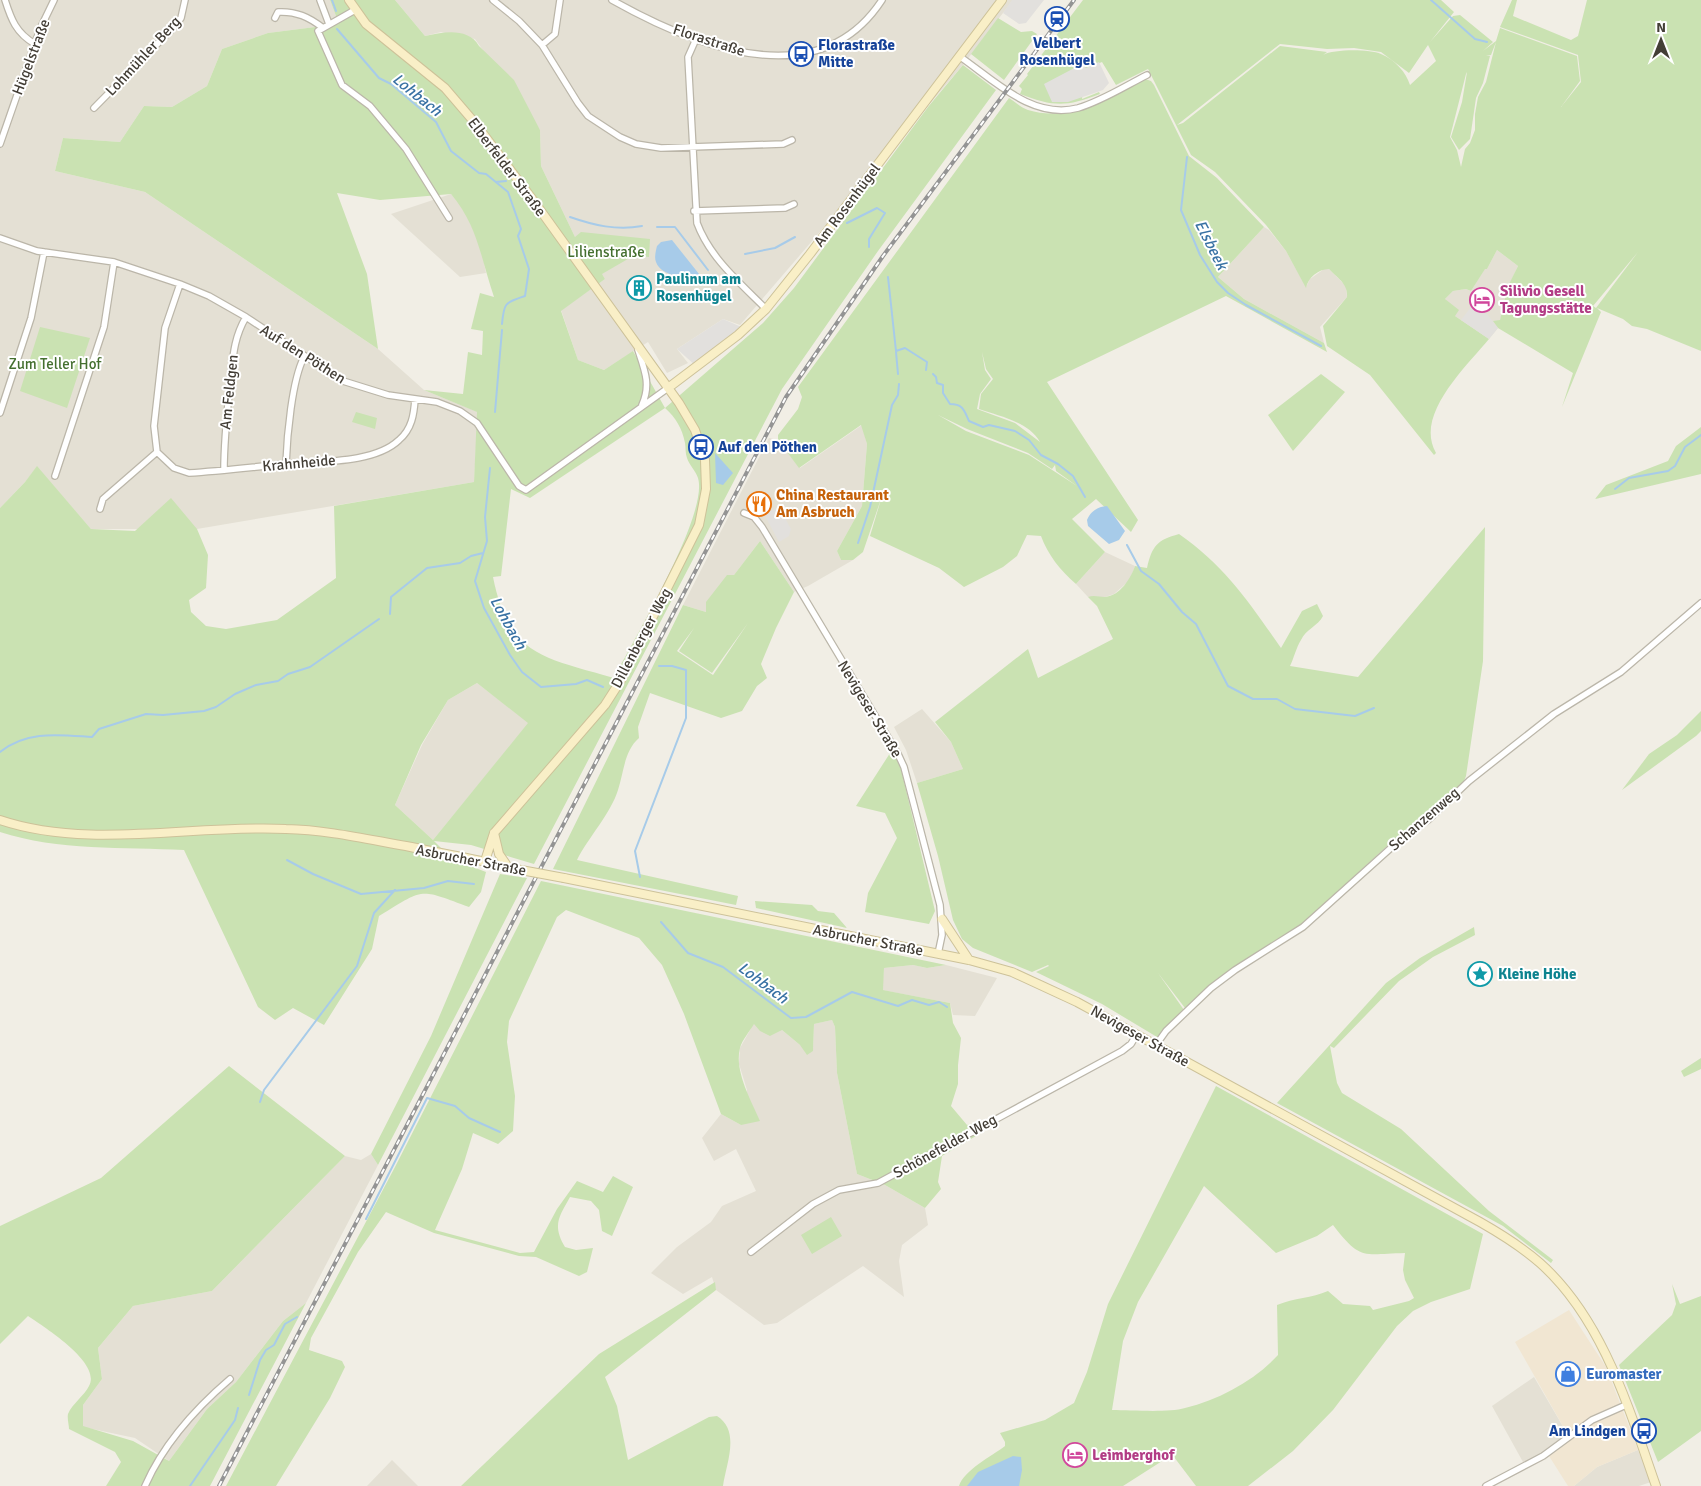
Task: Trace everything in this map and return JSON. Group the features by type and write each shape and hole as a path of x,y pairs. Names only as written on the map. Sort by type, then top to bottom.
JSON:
{"main road":[{"name":"Elberfelder Straße","path":"349,0 355,10 379,37 445,88 475,123 533,200 668,388"},
{"name":"Am Rosenhügel","path":"668,388 738,335 766,308 810,254 1002,0"},
{"name":"Dillenberger Weg","path":"485,861 494,833 605,706 621,680 692,540 704,506 706,476 701,447 687,416 668,388"},
{"name":"Asbrucher Straße","path":"0,820 43,831 77,834 260,828 306,830 351,836 485,861 521,870 938,954"},
{"path":"494,833 498,854 508,867"},
{"path":"942,919 969,960"},
{"name":"Nevigeser Straße","path":"938,954 969,960 1032,979 1137,1034 1480,1222 1524,1250 1554,1276 1578,1305 1597,1336 1626,1405 1656,1486"}],"street":[{"path":"5,0 12,23 22,37 35,44"},
{"name":"Hügelstraße","path":"0,144 35,44 54,0"},
{"name":"Lohmühler Berg","path":"94,108 181,18 185,0"},
{"path":"320,0 326,26"},
{"path":"492,0 520,21 542,45 588,116 604,129 636,144 661,148 783,144 792,140"},
{"path":"542,45 555,34 560,0"},
{"name":"Florastraße","path":"612,0 696,39 737,51 782,55 815,52 829,48 855,30 882,0"},
{"path":"355,10 318,31 342,85 370,106 406,149 449,218"},
{"path":"275,18 278,12 289,11 301,14 326,26"},
{"path":"696,39 688,57 694,211 702,239 715,256 766,308"},
{"path":"960,56 1017,98 1031,104 1061,110 1091,103 1147,76"},
{"path":"694,211 785,208 794,204"},
{"name":"Auf den Pöthen","path":"0,238 44,252 114,262 180,284 209,296 246,317 304,357 352,384 388,395 437,402 452,408 477,423 519,486 526,490 668,388"},
{"path":"0,414 31,318 44,252"},
{"path":"55,476 104,327 114,262"},
{"path":"100,510 102,499 158,452 154,426 162,344 168,312 180,284"},
{"name":"Am Feldgen","path":"224,470 224,442 232,350 238,331 246,317"},
{"name":"Elberfelder Straße","path":"636,344 648,379 646,395 641,407"},
{"path":"286,464 287,438 296,375 304,357"},
{"name":"Krahnheide","path":"158,452 174,468 190,473 346,459 379,452 390,447 406,434 410,425 415,399"},
{"name":"Nevigeser Straße","path":"744,513 754,517 762,527 898,754 906,776 942,919 942,935 938,954"},
{"name":"Schanzenweg","path":"1156,1045 1166,1031 1211,988 1235,970 1303,927 1402,838 1428,820 1469,781 1554,714 1620,672 1701,603"},
{"name":"Schönefelder Weg","path":"751,1252 813,1204 839,1190 878,1183 1122,1051 1131,1044 1137,1034"},
{"path":"145,1486 175,1438 206,1399 230,1379"},
{"path":"1486,1486 1543,1456 1592,1420 1626,1405"}],"shaded area":[{"path":"0,0 330,0 339,24 268,33 222,49 207,86 172,107 144,106 120,142 63,138 55,171 145,192 378,349 424,390 478,412 474,482 197,529 91,529 37,467 0,508"},
{"path":"395,0 1013,0 963,65 740,325 723,319 677,349 688,363 667,373 648,342 604,370 578,360 561,310 605,279 575,237 541,166 540,130 475,39 441,32 425,36"},
{"path":"1012,0 1044,0 1026,23 1019,24 1003,13"},
{"path":"1099,62 1109,83 1103,90 1068,102 1052,102 1044,84 1082,64 1086,68"},
{"path":"451,194 465,210 481,247 486,273 460,277 391,214"},
{"path":"1264,227 1269,230 1286,251 1306,287 1310,279 1324,269 1329,269 1346,286 1347,297 1320,327 1324,343 1244,299 1218,277"},
{"path":"1497,250 1518,266 1508,287 1500,321 1494,321 1498,328 1489,339 1455,316 1445,299 1453,291 1466,289 1471,291 1485,268 1487,269"},
{"path":"1471,307 1487,314 1498,328 1489,339 1461,320"},
{"path":"723,319 746,329 696,366 677,349"},
{"path":"862,425 867,444 862,506 837,551 841,560 853,560 794,592 760,541 706,612 683,605 769,438 778,440 800,468"},
{"path":"779,507 791,529 789,536 779,542 764,514"},
{"path":"1105,552 1135,566 1130,580 1114,594 1105,597 1088,597 1076,584"},
{"path":"477,683 529,723 433,840 395,805 422,745 448,700"},
{"path":"922,709 951,742 963,769 917,783 906,750 894,727"},
{"path":"913,965 927,968 946,965 997,978 975,1016 953,1015 950,1003 882,990 884,968"},
{"path":"832,1020 835,1027 837,1073 857,1174 885,1185 925,1208 928,1225 902,1245 899,1261 904,1297 863,1266 777,1323 764,1325 716,1290 712,1277 683,1294 651,1273 677,1247 711,1222 722,1206 756,1191 736,1149 714,1161 702,1138 721,1114 741,1125 747,1090 739,1064 740,1048 754,1023 782,1030 800,1045 813,1050 814,1024"},
{"path":"371,1154 378,1165 306,1303 283,1321 236,1382 207,1409 169,1461 135,1438 83,1427 83,1405 102,1379 98,1348 133,1306 212,1291 345,1156 361,1160"},
{"path":"1569,1310 1606,1367 1638,1450 1597,1467 1574,1486 1568,1486 1549,1456 1568,1435 1515,1342"},
{"path":"1534,1377 1568,1435 1549,1456 1523,1462 1492,1406"},
{"path":"1638,1450 1651,1482 1639,1486 1574,1486 1597,1467"},
{"path":"392,1460 418,1486 367,1486"}],"green space":[{"name":"Lilienstraße","path":"330,0 395,0 425,36 455,32 462,33 474,40 514,80 540,130 541,166 575,237 581,232 650,239 649,257 633,256 602,274 605,279 561,311 578,360 604,370 633,351 665,408 763,323 794,288 928,107 963,65 996,90 878,251 782,389 534,864 471,845 434,841 452,859 486,872 481,892 469,907 440,896 422,894 405,900 379,916 372,949 324,1025 293,1008 275,1020 258,1007 184,850 68,845 22,838 0,832 0,508 25,482 37,466 91,529 135,531 171,498 197,529 208,555 206,588 189,600 191,612 206,626 226,629 277,620 336,578 334,506 474,482 477,412 424,390 463,394 468,352 482,355 483,331 471,329 480,293 494,297 473,231 460,206 451,194 380,200 337,193 367,274 378,349 145,192 55,171 63,138 120,142 144,106 172,107 207,86 222,49 268,33 339,24","holes":["665,408 682,433 687,458 698,478 698,495 692,519 667,578 614,678 568,665 533,650 520,639 509,624 500,603 493,577 501,576 511,489 530,498","477,683 528,723 433,840 395,805 421,745 448,700"]},
{"path":"1083,0 1441,0 1454,12 1430,42 1453,16 1460,15 1493,42 1483,51 1496,41 1500,28 1577,56 1580,81 1561,107 1581,82 1578,55 1500,27 1512,0 1517,0 1513,16 1571,40 1578,36 1587,0 1701,0 1701,351 1647,329 1632,326 1623,319 1597,308 1601,312 1562,407 1573,373 1498,328 1493,321 1500,320 1508,286 1518,266 1497,250 1487,269 1485,269 1471,291 1466,289 1453,291 1445,299 1459,310 1455,316 1489,339 1456,377 1437,408 1432,423 1431,438 1436,453 1434,455 1370,375 1327,346 1323,326 1347,297 1344,284 1329,269 1325,269 1314,275 1306,288 1286,251 1266,225 1215,172 1191,155 1148,69 1116,85 1102,62 1085,69 1082,99 1099,92 1100,94 1078,101 1060,104 1020,94 1022,89 1019,86","holes":["1496,42 1486,82 1478,97 1475,130 1470,143 1465,149 1461,167 1457,150 1450,137 1466,74 1467,72 1462,102 1451,137 1459,150 1470,139 1476,98 1483,83 1490,56 1486,56 1491,55","1280,44 1327,49 1354,48 1381,52 1409,73 1428,45 1436,61 1410,85 1399,67 1376,52 1352,50 1323,55 1327,52 1280,46 1183,123 1177,125","1638,252 1596,308 1593,306"]},
{"path":"998,18 1021,32 1032,31 1037,34 1004,80 971,54"},
{"path":"1145,79 1151,81 1154,85 1189,156 1217,178 1264,227 1218,277 1244,299 1324,343 1327,352 1226,296 1047,382 1138,520 1131,532 1096,499 1072,519 1105,552 1076,584 1055,562 1041,536 1027,535 1017,556 1003,567 964,587 939,568 870,536 882,496 863,552 853,560 841,560 837,551 862,506 867,444 861,425 799,468 778,440 778,435 798,409 802,397 798,387 1009,98 1028,110 1044,113 1074,111 1103,100","holes":["982,352 986,369 993,379 981,394 979,409 1004,417 1029,429 1040,442 1015,423 977,409 980,394 991,379 985,370","938,415 967,429 1028,453 1052,469 1055,465 1056,471 1077,486 1029,455 966,431"]},
{"name":"Zum Teller Hof","path":"40,327 90,338 67,408 20,391"},
{"path":"1321,374 1345,392 1293,451 1268,415"},
{"path":"356,412 377,418 375,429 352,422"},
{"path":"1701,427 1701,474 1595,499 1606,485 1668,461 1676,446"},
{"path":"1485,527 1483,661 1464,781 1427,819 1410,832 1398,836 1298,928 1224,974 1185,1008 1158,973 1184,1010 1157,1037 1102,1004 1036,972 1048,965 1032,972 973,948 962,939 953,920 938,856 917,783 963,769 951,742 935,722 1028,649 1038,678 1113,639 1097,606 1088,597 1110,596 1120,590 1128,581 1135,566 1147,568 1151,554 1157,545 1165,539 1179,534 1223,572 1247,600 1281,648 1302,611 1317,604 1323,616 1303,636 1290,666 1358,677"},
{"path":"760,541 794,592 761,664 767,678 757,686 742,711 721,718 650,693 638,727 639,738 627,755 615,799 577,860 738,896 736,905 553,869 683,605 706,612 706,602 727,575 734,575","holes":["748,623 713,675 677,651 694,628 679,651 712,673"]},
{"path":"1701,711 1701,731 1696,736 1622,790 1649,754 1677,735"},
{"path":"892,750 901,769 935,911 929,924 865,912 868,893 897,838 885,813 856,806"},
{"path":"500,874 527,878 378,1165 371,1154 431,1036"},
{"path":"541,881 946,965 927,968 913,965 884,968 883,990 950,1003 953,1023 961,1038 958,1084 951,1106 967,1125 983,1121 981,1133 942,1156 938,1182 941,1189 925,1208 885,1185 857,1174 837,1073 835,1027 832,1020 814,1024 813,1051 807,1055 800,1045 782,1030 770,1036 760,1031 754,1024 741,1045 739,1066 744,1085 760,1121 741,1125 721,1114 684,1014 662,965 639,938 566,910 557,917 509,1021 507,1042 515,1096 513,1131 498,1144 473,1133 462,1169 435,1230 520,1253 534,1252 557,1209 577,1181 603,1192 613,1176 633,1187 612,1236 602,1231 599,1210 591,1201 570,1197 558,1221 561,1239 565,1247 576,1250 593,1248 587,1272 579,1276 536,1257 519,1256 434,1233 386,1212 358,1252 311,1338 309,1350 342,1361 345,1367 330,1398 276,1486 226,1486 395,1167"},
{"path":"755,901 812,905 818,911 834,913 847,928 756,908"},
{"path":"1474,927 1475,935 1433,957 1399,981 1334,1048 1330,1046 1337,1083 1342,1093 1401,1129 1489,1211 1553,1260 1551,1263 1503,1226 1277,1103 1386,983 1420,958"},
{"path":"1701,1058 1701,1069 1684,1077 1681,1071"},
{"path":"229,1066 345,1156 212,1291 133,1306 98,1348 102,1379 83,1405 83,1426 133,1441 169,1461 207,1409 236,1382 283,1321 306,1303 210,1486 106,1486 121,1462 115,1452 69,1429 68,1414 87,1390 91,1377 80,1357 58,1337 28,1316 0,1344 0,1226 101,1178"},
{"path":"1216,1086 1483,1234 1470,1289 1431,1302 1413,1311 1397,1326 1333,1410 1293,1451 1248,1486 1196,1486 1174,1457 1170,1456 1123,1486 959,1486 966,1474 1005,1446 1000,1433 1045,1420 1074,1403 1087,1372 1108,1304","holes":["1204,1186 1276,1253 1317,1236 1333,1225 1350,1245 1363,1253 1405,1253 1403,1270 1405,1280 1414,1298 1373,1310 1370,1306 1343,1304 1328,1291 1277,1305 1278,1355 1247,1381 1211,1400 1178,1410 1112,1410 1123,1341 1138,1302"]},
{"path":"831,1217 842,1236 812,1254 801,1235"},
{"path":"715,1282 716,1290 605,1377 617,1406 628,1460 709,1417 717,1416 724,1422 728,1430 730,1448 723,1486 461,1486 599,1354"},
{"path":"1672,1284 1680,1304 1701,1296 1701,1431 1658,1462 1619,1365 1672,1315 1676,1304"}],"water":[{"path":"672,240 703,279 676,276 659,267 655,258 657,246 661,242"},
{"path":"715,453 733,473 723,485 716,483"},
{"path":"1107,506 1125,531 1119,540 1109,544 1088,526 1087,520 1095,510"},
{"path":"1013,1456 1021,1457 1022,1470 1019,1486 967,1486 978,1472"}],"waterway":[{"name":"Lohbach","path":"332,0 336,11"},
{"path":"1431,0 1475,39 1487,42"},
{"name":"Lohbach","path":"337,29 379,78 391,84 436,122 451,151 479,173 486,174 508,192 521,229 518,236 529,269 525,296 507,304 502,324"},
{"name":"Elsbeek","path":"1187,157 1181,210 1200,255 1217,282 1228,293 1246,305 1321,346"},
{"name":"Lohbach","path":"496,182 506,181"},
{"path":"847,223 877,208 885,213 869,239 869,247"},
{"path":"570,217 605,226 623,228 642,226"},
{"path":"657,227 675,227 708,270"},
{"path":"745,254 775,248 795,237"},
{"path":"888,277 896,351 905,348 927,362 926,370"},
{"name":"Lohbach","path":"495,412 502,330"},
{"path":"896,352 898,374"},
{"path":"933,374 936,377 937,383 943,385 943,393 950,404 960,406 969,421 983,427 989,425 1015,431 1029,440 1041,455 1058,464 1073,476 1085,497"},
{"path":"858,543 870,507 892,405 898,395 899,384"},
{"path":"1615,489 1629,478 1668,471 1675,466 1685,447 1701,435"},
{"name":"Lohbach","path":"490,468 485,517 487,541 475,581 484,608 510,655 522,672 541,687 576,684 587,680 603,687"},
{"path":"1127,545 1141,571 1159,584 1182,612 1196,624 1228,686 1253,699 1277,699 1295,709 1355,716 1374,708"},
{"path":"390,614 391,597 427,568 460,563 471,556 483,553"},
{"path":"0,752 10,745 33,737 56,735 92,737 99,729 146,714 163,715 204,711 216,707 235,694 256,685 278,681 288,674 310,667 379,619"},
{"name":"Lohbach","path":"640,877 635,851 686,718 686,670 672,666 659,666"},
{"path":"287,860 313,874 361,894 424,888 448,881 474,884"},
{"path":"260,1102 264,1090 357,966 374,913 395,890"},
{"name":"Lohbach","path":"661,922 688,953 723,967 791,1018 806,1017 852,992 898,1006 912,1000 929,1005 939,1002 947,1007"},
{"path":"366,1219 427,1098 455,1106 469,1118 500,1132"},
{"path":"249,1395 260,1360 266,1350 274,1345 285,1324 297,1317"},
{"path":"190,1486 235,1420 238,1408"}],"railway":[{"path":"219,1486 786,397 883,256 1074,0"}],"place":[{"name":"Velbert Rosenhügel","path":"1057,19"},
{"name":"Florastraße Mitte","path":"801,54"},
{"name":"Paulinum am Rosenhügel","path":"639,288"},
{"name":"Silivio Gesell Tagungsstätte","path":"1482,300"},
{"name":"Auf den Pöthen","path":"701,447"},
{"name":"China Restaurant Am Asbruch","path":"759,504"},
{"name":"Kleine Höhe","path":"1480,974"},
{"name":"Euromaster","path":"1568,1374"},
{"name":"Am Lindgen","path":"1644,1431"},
{"name":"Leimberghof","path":"1075,1455"}]}
